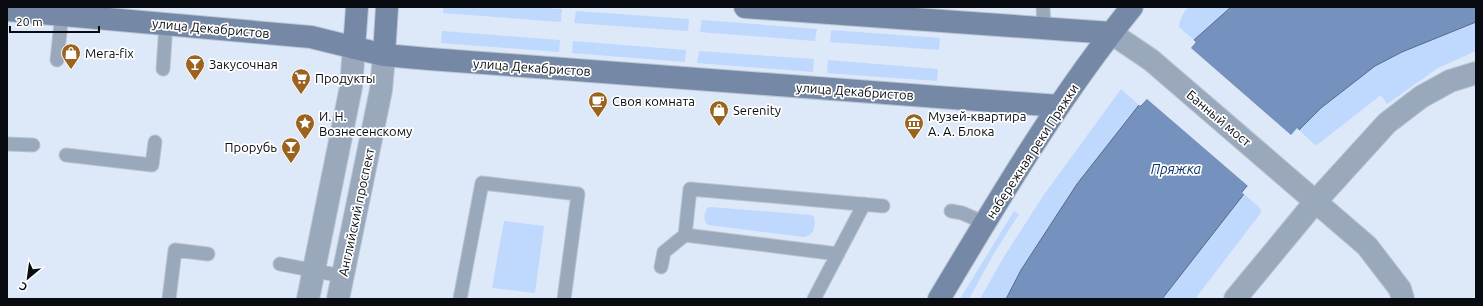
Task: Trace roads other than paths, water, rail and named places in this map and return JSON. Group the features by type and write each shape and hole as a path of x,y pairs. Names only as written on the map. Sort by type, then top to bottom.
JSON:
{"main road":[{"path":"354,48 357,7"},
{"name":"Английский проспект","path":"384,55 388,7"},
{"path":"745,7 1043,18 1111,33"},
{"name":"набережная реки Пряжки","path":"939,299 1035,141 1111,33 1132,7"},
{"name":"улица Декабристов","path":"7,10 312,36 384,55 1059,106"}],"street":[{"name":"Банный мост","path":"1111,33 1151,60 1367,246 1400,289 1403,299"},
{"path":"308,299 351,87 354,48"},
{"name":"Английский проспект","path":"338,299 381,90 384,55"},
{"path":"1235,299 1316,201 1387,123 1421,97 1450,81 1476,73"}],"lane":[{"path":"57,60 62,14"},
{"path":"163,69 166,24"},
{"path":"66,155 152,165 155,142"},
{"path":"7,144 33,145"},
{"path":"460,299 482,183 578,194 564,299"},
{"path":"661,267 664,252 685,235 690,189 883,206"},
{"path":"814,299 864,204"},
{"path":"951,211 962,213 985,223"},
{"path":"685,235 838,254"},
{"path":"169,299 176,250 208,254"},
{"path":"280,264 342,276"}],"water":[{"name":"Пряжка","path":"1231,7 1476,7 1476,22 1402,52 1375,66 1321,108 1299,130 1297,129 1242,192 1244,194 1162,299 1006,299 1021,270 1077,184 1139,105 1141,106 1196,42 1194,40"}],"place":[{"name":"Мега-fix","path":"71,70"},
{"name":"Закусочная","path":"195,81"},
{"name":"Продукты","path":"301,95"},
{"name":"Своя комната","path":"598,118"},
{"name":"Serenity","path":"719,127"},
{"name":"И. Н. Вознесенскому","path":"305,140"},
{"name":"Музей-квартира А. А. Блока","path":"914,140"},
{"name":"Прорубь","path":"291,164"}]}
